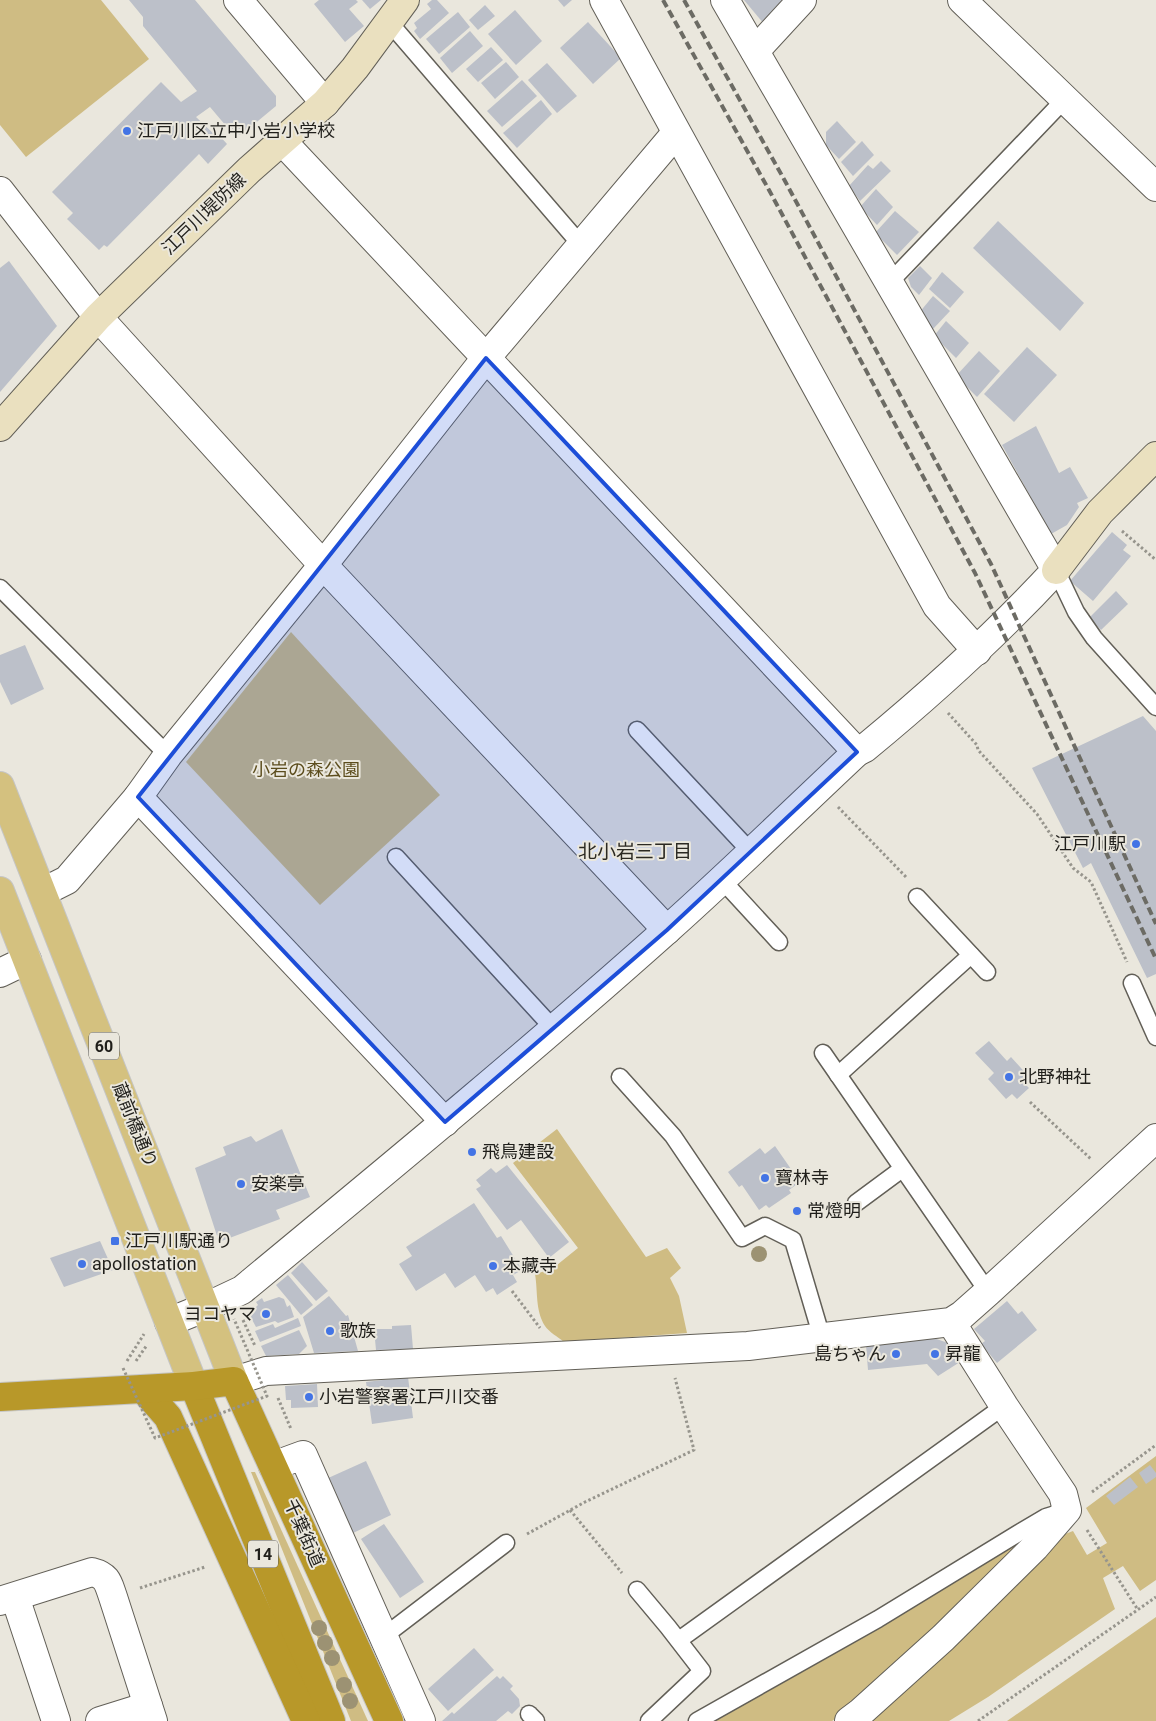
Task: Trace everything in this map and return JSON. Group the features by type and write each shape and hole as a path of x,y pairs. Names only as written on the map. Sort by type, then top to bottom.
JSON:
{"highway":[{"path":"0,1397 194,1386 234,1381"},
{"name":"千葉街道","path":"234,1381 389,1721"},
{"name":"14","path":"194,1386 331,1721"},
{"path":"143,1389 168,1417 306,1721"}],"main road":[{"name":"江戸川堤防線","path":"0,427 98,317 249,170 325,103 355,68 405,0"},
{"path":"1056,570 1100,512 1156,456"},
{"name":"蔵前橋通り","path":"0,786 234,1381"},
{"name":"60","path":"0,891 194,1386"}],"street":[{"path":"238,0 325,103"},
{"path":"604,0 937,606 977,651"},
{"path":"168,1322 206,1307 234,1307 242,1290 445,1122 667,930 857,752 865,748 931,693 977,651 1056,570 725,0"},
{"path":"755,51 802,0"},
{"path":"962,0 1156,187"},
{"path":"42,892 67,880 138,796 168,755 323,565 486,358 676,133"},
{"path":"282,141 857,752"},
{"path":"0,191 98,317 323,565 667,930"},
{"path":"138,796 445,1122"},
{"path":"0,973 27,960"},
{"path":"234,1381 266,1371 748,1346 951,1322 988,1292 1156,1138"},
{"path":"849,1721 943,1638 1035,1547 1075,1518 1063,1494 951,1322"},
{"path":"273,1466 303,1455 421,1721"},
{"path":"56,1721 8,1599 92,1572 102,1574 108,1582 150,1713 100,1721"}],"lane":[{"path":"388,22 581,245"},
{"path":"890,282 1064,100"},
{"path":"1056,570 1076,612 1094,638 1156,707"},
{"path":"0,588 168,755"},
{"path":"636,730 751,852"},
{"path":"396,857 553,1028"},
{"path":"722,880 779,942"},
{"path":"916,897 987,972"},
{"path":"838,1075 971,955"},
{"path":"1132,983 1156,1037"},
{"path":"823,1053 988,1292"},
{"path":"620,1077 673,1136 742,1238 765,1226 793,1240 822,1338"},
{"path":"856,1203 902,1169"},
{"path":"679,1640 1004,1406"},
{"path":"697,1721 878,1619 1046,1517 1075,1518"},
{"path":"383,1637 506,1543"},
{"path":"637,1590 702,1671 649,1721"}],"path":[{"path":"1100,512 1156,560"},
{"path":"931,693 977,745 978,750 1037,814 1073,868 1091,882 1134,978 1132,983"},
{"path":"819,788 918,890 916,897"},
{"path":"1030,1102 1113,1179"},
{"path":"512,1291 548,1337 554,1356"},
{"path":"134,1364 151,1339 144,1334 123,1368 155,1438 268,1396 234,1307"},
{"path":"234,1307 266,1371 303,1455"},
{"path":"506,1543 522,1537 619,1485 694,1450 668,1351"},
{"path":"1092,1493 1156,1445"},
{"path":"570,1510 637,1590"},
{"path":"1075,1518 1138,1610"},
{"path":"114,1597 205,1567"},
{"path":"978,1721 1156,1597"}],"highlighted area":[{"path":"486,358 857,752 667,930 445,1122 138,797"}],"green space":[{"path":"0,0 101,0 149,59 26,157 0,125"},
{"name":"小岩の森公園","path":"291,632 440,795 320,905 186,762"},
{"path":"557,1129 646,1257 667,1248 681,1268 670,1278 679,1296 687,1333 564,1342 545,1326 538,1307 535,1274 552,1269 578,1248 513,1163"},
{"path":"1156,1456 1156,1580 1140,1591 1123,1566 1103,1578 1115,1609 988,1697 949,1721 866,1721 1052,1539 1073,1531 1087,1555 1107,1543 1086,1508"},
{"path":"251,1472 255,1472 368,1721 351,1721"},
{"path":"1024,1539 1026,1544 852,1707 832,1721 713,1721 907,1611"},
{"path":"1156,1617 1156,1721 1007,1721"}],"building":[{"path":"129,0 195,0 276,96 276,106 241,135 232,133 210,107 196,117 216,136 218,134 227,144 208,164 199,154 107,247 104,245 99,250 67,219 73,213 52,192 161,82 181,102 197,91 143,26 143,17"},
{"path":"319,0 356,0 358,2 349,9 364,26 345,42 314,4"},
{"path":"362,0 381,0 370,9"},
{"path":"432,0 437,0 449,13 420,39 414,31 417,28 414,23 431,9 427,4"},
{"path":"558,0 572,0 564,7"},
{"path":"744,0 789,0 764,24"},
{"path":"485,5 495,16 478,30 469,20"},
{"path":"515,10 542,41 516,65 488,34"},
{"path":"458,12 470,27 439,54 426,39"},
{"path":"588,22 621,58 593,84 560,48"},
{"path":"470,31 483,46 452,73 440,58"},
{"path":"491,47 503,60 478,82 466,69"},
{"path":"506,62 519,77 495,99 481,83"},
{"path":"547,63 577,96 557,113 528,80"},
{"path":"522,80 537,96 502,127 487,111"},
{"path":"541,100 552,114 517,148 503,133"},
{"path":"837,121 856,142 839,159 826,145 826,132"},
{"path":"862,141 874,155 853,176 841,162"},
{"path":"881,161 891,171 860,201 849,186 868,165 873,169"},
{"path":"876,189 893,207 877,225 860,207"},
{"path":"895,211 919,232 897,255 875,233"},
{"path":"998,221 1084,303 1060,331 973,248"},
{"path":"9,261 57,326 0,392 0,268"},
{"path":"920,266 932,278 919,295 911,287 908,278"},
{"path":"942,272 964,292 950,308 929,289"},
{"path":"933,296 950,311 933,329 919,313"},
{"path":"946,321 969,343 956,358 934,336"},
{"path":"1027,347 1057,375 1014,422 984,394"},
{"path":"979,351 1000,371 977,397 956,376"},
{"path":"1036,426 1059,473 1070,467 1088,498 1077,503 1079,507 1067,525 1051,534 1002,445"},
{"path":"1112,532 1127,545 1123,550 1131,556 1093,601 1070,581"},
{"path":"1116,591 1128,604 1101,630 1089,618"},
{"path":"25,645 44,689 11,705 0,682 0,655"},
{"path":"1143,716 1156,731 1156,974 1147,978 1091,863 1083,868 1032,768"},
{"path":"989,1041 1007,1061 1011,1057 1030,1078 1024,1083 1029,1088 1017,1099 1012,1094 1006,1099 988,1079 994,1073 975,1053"},
{"path":"282,1129 310,1197 276,1210 280,1219 219,1242 195,1168 226,1155 223,1147 251,1136 256,1142"},
{"path":"775,1146 800,1182 789,1190 791,1193 769,1208 766,1205 759,1210 742,1185 739,1187 728,1172 760,1148 765,1154"},
{"path":"507,1165 569,1242 549,1258 521,1220 507,1230 476,1189 481,1186 476,1180 491,1168 496,1173"},
{"path":"474,1203 497,1238 501,1236 522,1270 513,1275 517,1282 497,1295 493,1288 486,1292 475,1275 455,1288 445,1273 416,1291 399,1264 412,1256 406,1247"},
{"path":"100,1241 113,1270 64,1287 50,1258"},
{"path":"302,1262 328,1291 316,1301 291,1273"},
{"path":"288,1275 313,1305 301,1315 276,1285"},
{"path":"329,1296 346,1316 348,1315 358,1351 314,1353 303,1317"},
{"path":"279,1297 284,1299 287,1307 290,1305 294,1317 278,1323 275,1321 256,1327 249,1314 258,1305 256,1302 262,1298 264,1302"},
{"path":"1007,1301 1018,1314 1022,1311 1037,1330 997,1363 981,1344 985,1341 974,1329"},
{"path":"298,1318 301,1326 260,1342 255,1331 273,1324 275,1328"},
{"path":"411,1325 413,1349 376,1350 374,1329 392,1329 392,1326"},
{"path":"299,1330 307,1346 299,1354 266,1356 261,1346"},
{"path":"928,1336 948,1343 960,1362 938,1376 927,1364 868,1370 866,1345"},
{"path":"408,1377 413,1418 372,1424 366,1382"},
{"path":"317,1384 318,1407 291,1408 291,1400 286,1400 285,1386"},
{"path":"366,1461 391,1515 351,1534 326,1479"},
{"path":"1150,1465 1156,1473 1156,1477 1146,1484 1139,1473"},
{"path":"1130,1477 1138,1487 1114,1505 1106,1496"},
{"path":"384,1524 424,1582 400,1598 361,1539"},
{"path":"474,1648 494,1670 448,1711 428,1689"},
{"path":"497,1676 500,1679 503,1676 513,1686 510,1689 519,1699 520,1706 512,1714 508,1711 496,1721 442,1721 452,1712 454,1714"}],"railway":[{"path":"663,0 769,190 975,573 1156,959"},
{"path":"684,0 785,181 991,564 1156,924"}],"place":[{"name":"江戸川区立中小岩小学校","path":"127,131"},
{"name":"江戸川駅","path":"1136,844"},
{"name":"北野神社","path":"1009,1077"},
{"name":"飛鳥建設","path":"472,1152"},
{"name":"寶林寺","path":"765,1178"},
{"name":"安楽亭","path":"241,1184"},
{"name":"常燈明","path":"797,1211"},
{"name":"江戸川駅通り","path":"115,1241"},
{"name":"apollostation","path":"82,1264"},
{"name":"本藏寺","path":"493,1266"},
{"name":"ヨコヤマ","path":"266,1314"},
{"name":"歌族","path":"330,1331"},
{"name":"島ちゃん","path":"896,1354"},
{"name":"昇龍","path":"935,1354"},
{"name":"小岩警察署江戸川交番","path":"309,1397"}],"district":[{"name":"北小岩三丁目","path":"635,851"}]}
